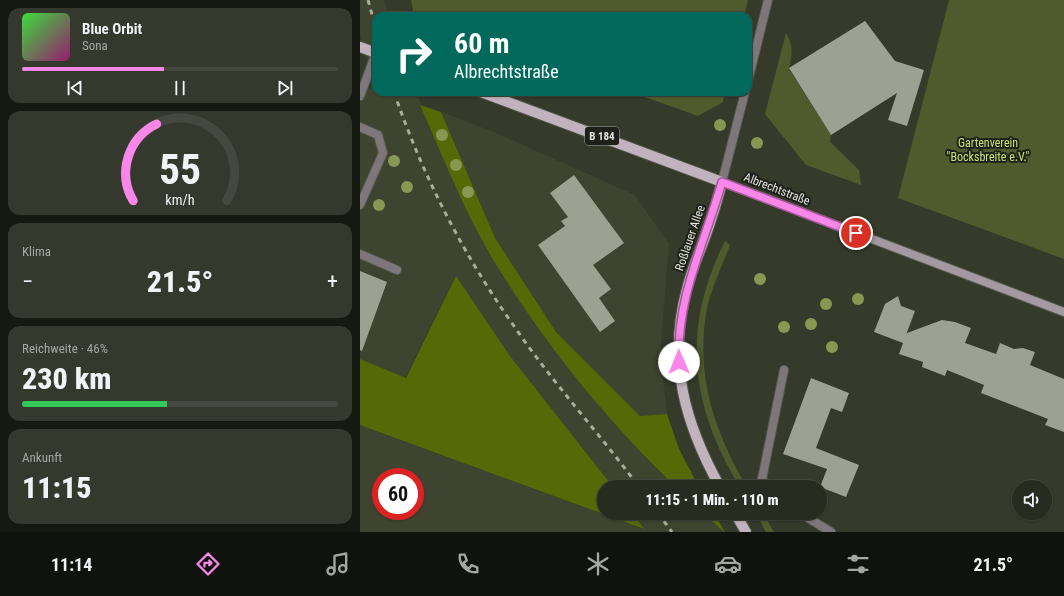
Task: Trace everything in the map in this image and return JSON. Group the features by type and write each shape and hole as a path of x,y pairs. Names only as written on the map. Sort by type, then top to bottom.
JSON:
{"main road":[{"path":"360,47 372,52"},
{"name":"Albrechtstraße","path":"492,96 1064,312"},
{"name":"Roßlauer Allee","path":"716,480 702,454 692,430 679,374 678,348 679,329 686,290 710,225 722,182"},
{"path":"739,520 746,532"}],"street":[{"path":"752,65 768,0"},
{"path":"360,96 372,64"},
{"path":"722,182 744,96"},
{"path":"360,127 378,135 383,153 360,205"},
{"path":"360,254 397,270"},
{"path":"763,480 784,370"},
{"path":"811,520 831,532"}],"shaded area":[{"path":"360,0 384,0 388,12 372,12 372,86 360,35"},
{"path":"360,86 372,90 372,96 418,96 459,193 497,266 602,410 657,470 668,480 607,480 510,356 456,276 405,378 360,359"},
{"path":"441,112 494,132 635,195 669,244 660,355 667,414 640,416 556,332 495,238"},
{"path":"360,425 597,512 597,520 619,520 643,529 637,520 711,520 724,532 360,532"}],"green space":[{"path":"411,0 748,0 745,12 413,12"},
{"name":"Gartenverein \"Bocksbreite e.V.\"","path":"949,0 1064,0 1064,259 898,198"},
{"path":"786,33 792,50 789,69 831,135 830,142 859,170 861,185 806,165 765,114"},
{"path":"642,96 724,96 723,102 698,116"},
{"path":"420,105 441,112 495,238 556,332 640,416 667,414 679,449 695,480 669,480 627,437 579,382 515,295 475,227"},
{"path":"725,241 730,245 713,287 706,314 704,360 706,382 717,425 743,480 736,480 723,457 710,427 702,397 697,366 697,336 702,305 711,273"},
{"path":"456,276 510,356 607,480 597,480 597,512 360,425 360,359 406,378"},
{"path":"619,520 637,520 644,529"},
{"path":"711,520 718,520 724,532"},
{"path":"760,520 767,520 774,532 766,532"}],"building":[{"path":"865,21 895,61 924,70 907,126 888,120 897,93 831,135 789,68"},
{"path":"574,175 624,243 593,265 611,289 599,298 615,321 600,332 538,245 565,226 561,221 568,217 550,193"},
{"path":"360,271 387,282 362,351 360,350"},
{"path":"898,296 901,306 915,311 906,335 907,333 942,320 955,322 971,328 965,343 996,354 1000,343 1014,349 1023,348 1035,352 1030,365 1064,379 1064,432 1045,425 1048,419 981,393 984,385 947,370 945,376 922,367 923,362 899,354 903,343 874,332 885,304"},
{"path":"811,378 849,393 842,412 831,408 816,448 859,465 846,497 827,490 827,480 823,480 827,469 783,454"}],"railway":[{"path":"368,0 372,14"},
{"path":"395,96 418,155 446,215 479,273 531,349 634,480"},
{"path":"663,520 672,532"}],"route":[{"path":"679,362 679,329 686,290 710,225 722,182 856,233"}]}
